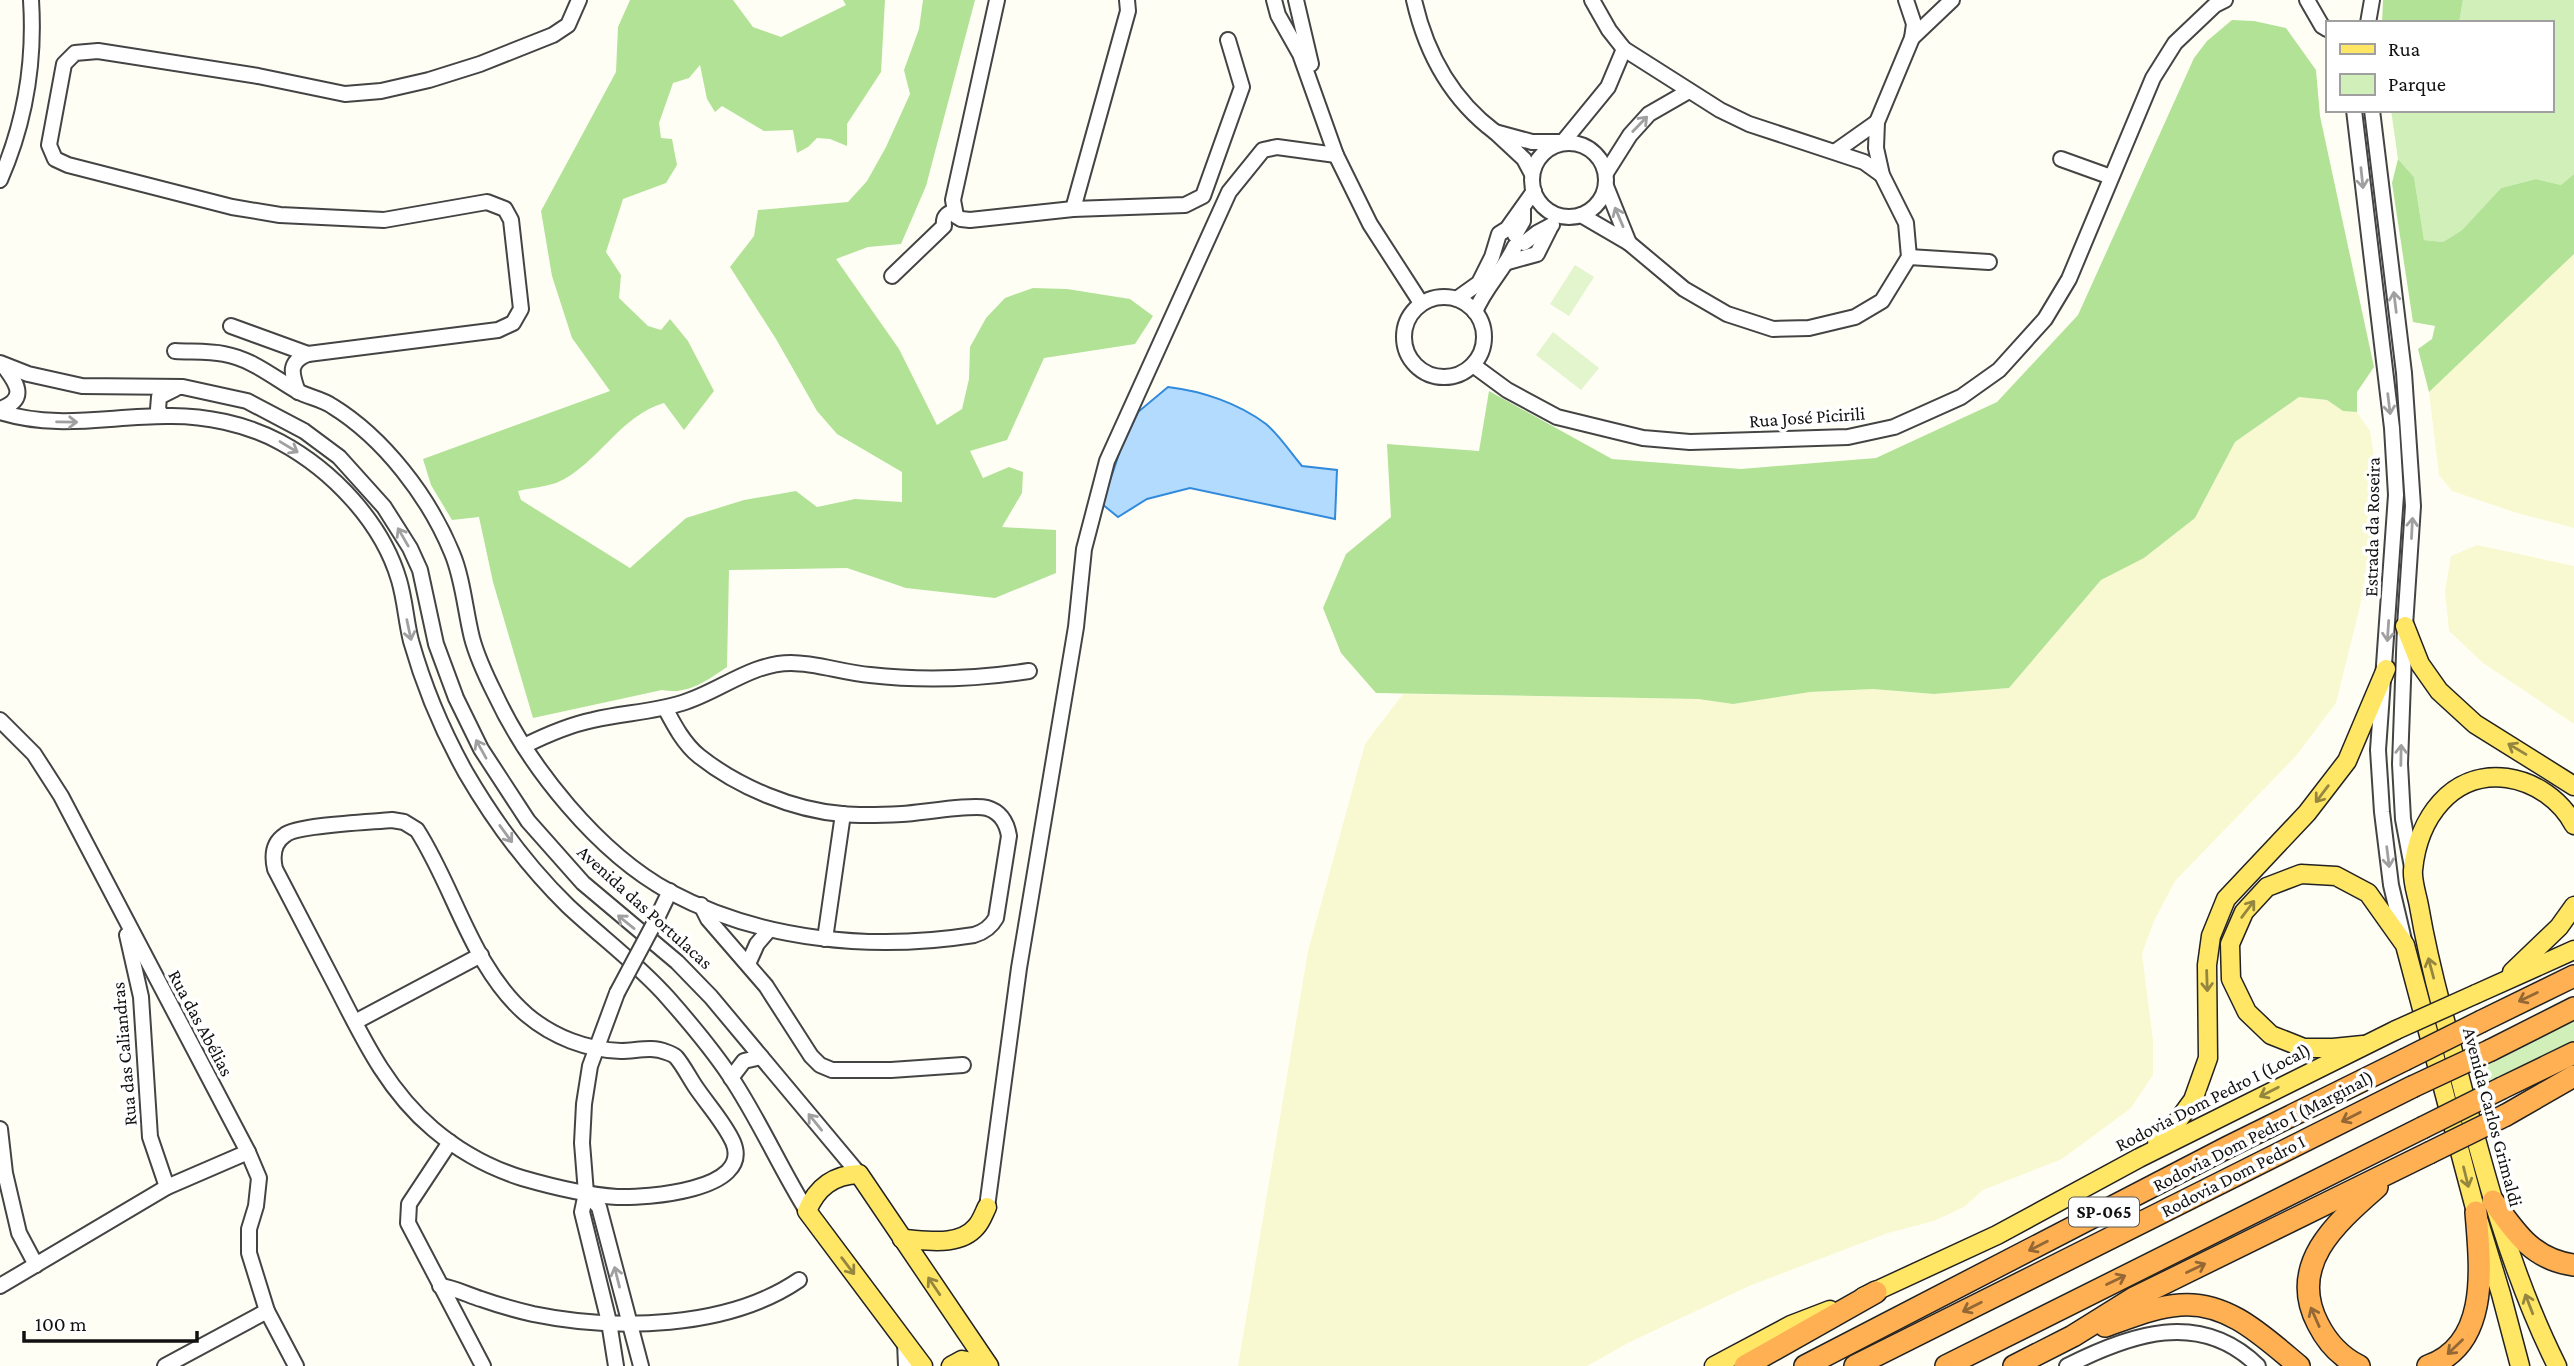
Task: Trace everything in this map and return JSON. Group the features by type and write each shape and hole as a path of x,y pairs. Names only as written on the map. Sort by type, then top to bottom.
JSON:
{"highway":[{"name":"Rodovia Dom Pedro I (Marginal)","path":"1805,1366 2228,1147 2574,976"},
{"name":"Rodovia Dom Pedro I","path":"1855,1366 2574,1008"},
{"path":"1945,1366 2574,1053"},
{"path":"2014,1366 2073,1336 2134,1298 2506,1115 2574,1076"},
{"path":"2526,1103 2574,1094"},
{"path":"2359,1366 2348,1361 2325,1338 2310,1310 2307,1281 2315,1253 2338,1221 2399,1168"},
{"path":"2484,1206 2542,1256 2574,1265"},
{"path":"2428,1366 2438,1362 2463,1340 2475,1310 2480,1290 2484,1206"},
{"path":"1745,1366 1876,1292"},
{"path":"2073,1336 2155,1310 2179,1305 2200,1305 2230,1315 2258,1331 2299,1366"}],"main road":[{"path":"2406,626 2420,664 2438,691 2475,724 2574,786"},
{"path":"2139,1158 2174,1126 2193,1100 2208,1058 2207,965 2211,936 2225,899 2307,813 2347,761 2386,669"},
{"path":"2412,872 2428,817 2447,795 2475,779 2518,779 2540,789 2561,806 2574,825"},
{"name":"Avenida Carlos Grimaldi","path":"2412,872 2428,959 2484,1206 2501,1294 2520,1366"},
{"path":"2363,1045 2305,1048 2271,1035 2247,1012 2231,979 2230,944 2244,912 2267,887 2301,874 2336,876 2368,893 2405,945"},
{"path":"2500,983 2559,927 2574,906"},
{"name":"Avenida Carlos Grimaldi","path":"2405,945 2484,1206 2557,1366"},
{"name":"Rodovia Dom Pedro I (Local)","path":"1714,1366 1791,1325 1876,1292 1997,1236 2139,1158 2363,1045 2574,950"},
{"path":"859,1174 832,1179 812,1198 807,1211 923,1366"},
{"name":"Avenida das Portulacas","path":"859,1174 989,1365"},
{"path":"902,1238 956,1240 976,1228 987,1207"},
{"path":"951,1366 962,1360 989,1365"}],"street":[{"path":"0,180 15,142 26,97 32,50 31,0"},
{"path":"298,391 293,377 293,366 297,358 309,354 498,330 513,323 521,309 511,220 505,209 487,202 384,220 280,215 232,207 68,165 55,159 50,145 64,64 75,53 98,51 258,76 345,94 381,91 480,64 553,35 568,26 579,0"},
{"path":"892,276 944,226 949,229 956,228 958,215 953,200 997,0"},
{"path":"1073,209 1128,11 1127,0"},
{"path":"1261,0 1278,15"},
{"path":"1274,0 1278,15 1300,54 1336,155 1370,225 1421,303"},
{"path":"1296,0 1319,107"},
{"path":"1414,0 1430,54 1449,86 1475,118 1524,159 1532,174 1534,191 1555,222"},
{"path":"1592,0 1609,30 1624,48 1689,91 1749,124 1799,142 1836,151 1864,162 1882,175"},
{"path":"1581,215 1629,243 1684,289 1727,314 1773,329 1809,328 1855,317 1882,300 1909,257 1906,223 1882,175 1876,148 1877,122 1912,38 1914,24 1906,0"},
{"path":"1912,38 1952,0"},
{"name":"Rua José Picirili","path":"1474,365 1507,390 1557,417 1643,439 1690,442 1848,437 1894,427 1961,397 1999,370 2045,319 2069,279 2153,78 2175,43 2215,5 2225,0"},
{"path":"2306,0 2325,30"},
{"path":"2368,21 2372,0"},
{"path":"958,215 1185,205 1203,196 1242,88 1228,40"},
{"path":"1532,174 1542,153 1563,142 1608,87 1624,48"},
{"path":"1492,257 1515,241 1537,233 1555,222 1593,209 1601,199 1606,180 1630,135 1649,114 1689,91"},
{"name":"Estrada da Roseira","path":"2354,112 2392,428 2395,481 2386,669 2378,750 2391,885 2405,945"},
{"name":"Estrada da Roseira","path":"2372,112 2404,373 2413,506 2400,764 2403,819 2412,872"},
{"path":"1836,151 1877,122"},
{"path":"1494,132 1532,142 1563,142 1586,146 1595,153 1629,243"},
{"path":"987,1207 1019,968 1076,627 1084,549 1107,461 1228,192 1263,150 1277,147 1336,155"},
{"path":"2062,159 2111,177"},
{"path":"1458,298 1479,283 1492,257 1499,234 1507,229 1534,191"},
{"path":"1475,312 1482,293 1508,262 1523,221 1524,208"},
{"path":"1508,262 1537,254 1555,222"},
{"path":"1909,257 1989,262"},
{"path":"1440,297 1458,298 1475,312 1483,326 1483,347 1474,365 1449,377 1436,377 1420,371 1405,349 1404,334 1408,320 1421,303 1440,297"},
{"path":"231,326 309,354"},
{"path":"175,351 225,354 258,365 298,391 331,405 363,430 391,458 432,514 453,555 473,641 483,668 524,746 559,794 593,830 622,857 670,891 769,930 825,939 883,942 968,936 985,931 996,918 1009,836 1002,818 993,810 983,807 903,814 842,814 783,800 730,776 698,755 683,738 665,708"},
{"path":"0,410 14,401 18,391 16,382 1,364"},
{"name":"Avenida das Portulacas","path":"1,364 37,377 82,386 183,387 247,401 286,420 330,450 369,488 398,527 420,570 436,644 452,689 481,749 517,805 545,842 583,883 692,976 859,1174"},
{"path":"162,416 158,409 159,397 168,390 183,387"},
{"path":"0,410 20,418 68,423 183,416 247,426 309,460 350,498 373,528 399,579 411,639 429,694 466,772 496,821 530,865 568,906 666,995 731,1078 807,1211"},
{"path":"524,746 576,724 665,708 716,690 758,668 782,663 806,664 866,675 927,679 978,678 1029,671"},
{"name":"Rua das Abélias","path":"0,720 34,754 61,796 248,1152 259,1178 256,1206 249,1229 249,1253 267,1311 296,1366"},
{"path":"825,939 842,814"},
{"path":"392,820 410,824 419,834 481,955 506,993 527,1015 552,1032 596,1048 621,1051 654,1049 675,1057 732,1141 735,1158 725,1176 703,1186 650,1196 616,1197 586,1193 520,1177 484,1162 450,1142 420,1117 393,1088 372,1055 275,869 274,850 280,839 290,831 392,820"},
{"path":"616,1366 609,1322 582,1212 586,1193 582,1124 586,1085 596,1048 617,993 670,891"},
{"path":"701,905 708,919 748,964 783,1010 811,1056 825,1068 891,1070 963,1065"},
{"name":"Rua das Caliandras","path":"123,917 141,997 149,1083 150,1137 167,1187"},
{"path":"748,964 757,944 769,930"},
{"path":"355,1022 481,955"},
{"path":"141,997 161,989"},
{"path":"731,1078 744,1061 761,1057"},
{"path":"0,1129 5,1173 19,1233 36,1265"},
{"path":"450,1142 413,1197 408,1211 410,1230 483,1366"},
{"path":"0,1286 167,1187 248,1152"},
{"path":"586,1193 599,1207 641,1366"},
{"path":"440,1286 534,1314 628,1323 668,1322 722,1312 782,1292 799,1280"},
{"path":"166,1366 267,1311"},
{"path":"2067,1366 2105,1346 2142,1334 2168,1332 2189,1332 2211,1338 2236,1348 2258,1366"},
{"path":"905,1341 906,1366"}],"green space":[{"path":"630,0 733,0 753,27 781,37 846,5 843,0 885,0 881,72 847,124 847,146 830,139 817,138 797,153 793,130 764,131 722,106 715,112 707,99 700,65 689,78 673,83 659,123 661,138 672,139 677,165 666,183 623,199 606,252 621,275 619,298 648,326 661,330 670,319 688,341 714,391 684,430 664,403 634,418 571,475 547,486 518,491 521,500 630,568 686,518 744,500 796,491 817,507 855,499 902,502 902,472 837,434 817,411 776,339 730,267 754,236 758,210 848,202 867,181 910,94 904,70 919,29 923,0 975,0 926,186 901,244 868,247 836,259 899,349 937,425 962,409 969,379 970,347 986,318 1005,298 1033,288 1067,289 1130,299 1153,316 1135,344 1044,358 1007,440 970,451 983,478 1009,467 1023,472 1022,493 1002,527 1056,530 1056,573 995,598 906,588 847,568 729,570 727,667 688,689 662,690 533,718 493,582 479,517 452,520 431,485 423,459 610,391 572,338 552,276 541,211 616,72 618,27"},
{"path":"2383,0 2463,0 2459,21 2382,21"},
{"path":"2463,0 2574,0 2574,174 2561,185 2536,179 2501,188 2462,230 2443,242 2424,240 2414,177 2398,159 2391,112 2553,112 2553,21 2459,21"},
{"path":"2232,20 2254,21 2286,28 2316,70 2320,116 2374,367 2357,392 2357,412 2343,411 2327,400 2299,397 2235,442 2195,518 2144,558 2101,580 2009,688 1934,694 1873,689 1810,692 1733,704 1698,699 1376,693 1341,653 1323,608 1346,554 1391,517 1387,444 1479,451 1489,391 1612,459 1741,469 1876,458 1997,402 2078,315 2194,58 2207,41"},
{"path":"2398,159 2414,177 2424,240 2443,242 2462,230 2501,188 2536,179 2561,185 2574,174 2574,254 2429,392 2418,349 2432,339 2435,326 2413,322 2392,183"},
{"path":"2574,254 2574,528 2517,513 2452,491 2439,475 2429,392"},
{"path":"1575,265 1594,277 1569,316 1550,304"},
{"path":"1553,332 1599,368 1581,390 1536,355"},
{"path":"2299,397 2327,400 2343,411 2357,412 2370,431 2376,470 2373,533 2360,606 2336,703 2296,756 2175,881 2154,921 2142,954 2153,1040 2153,1075 2131,1108 2062,1159 1983,1190 1964,1207 1934,1221 1888,1233 1749,1286 1630,1342 1587,1366 1238,1366 1308,951 1365,744 1403,694 1698,699 1733,704 1810,692 1873,689 1934,694 2009,688 2101,580 2144,558 2195,518 2235,442"},
{"path":"2477,545 2574,566 2574,724 2483,663 2449,631 2445,591 2451,556"},
{"path":"2574,1021 2574,1041 2523,1068 2481,1083 2474,1067"}],"water":[{"path":"1168,387 1207,395 1232,404 1271,428 1302,466 1337,470 1335,519 1190,488 1147,499 1118,517 1102,504 1120,451 1138,412"}]}
